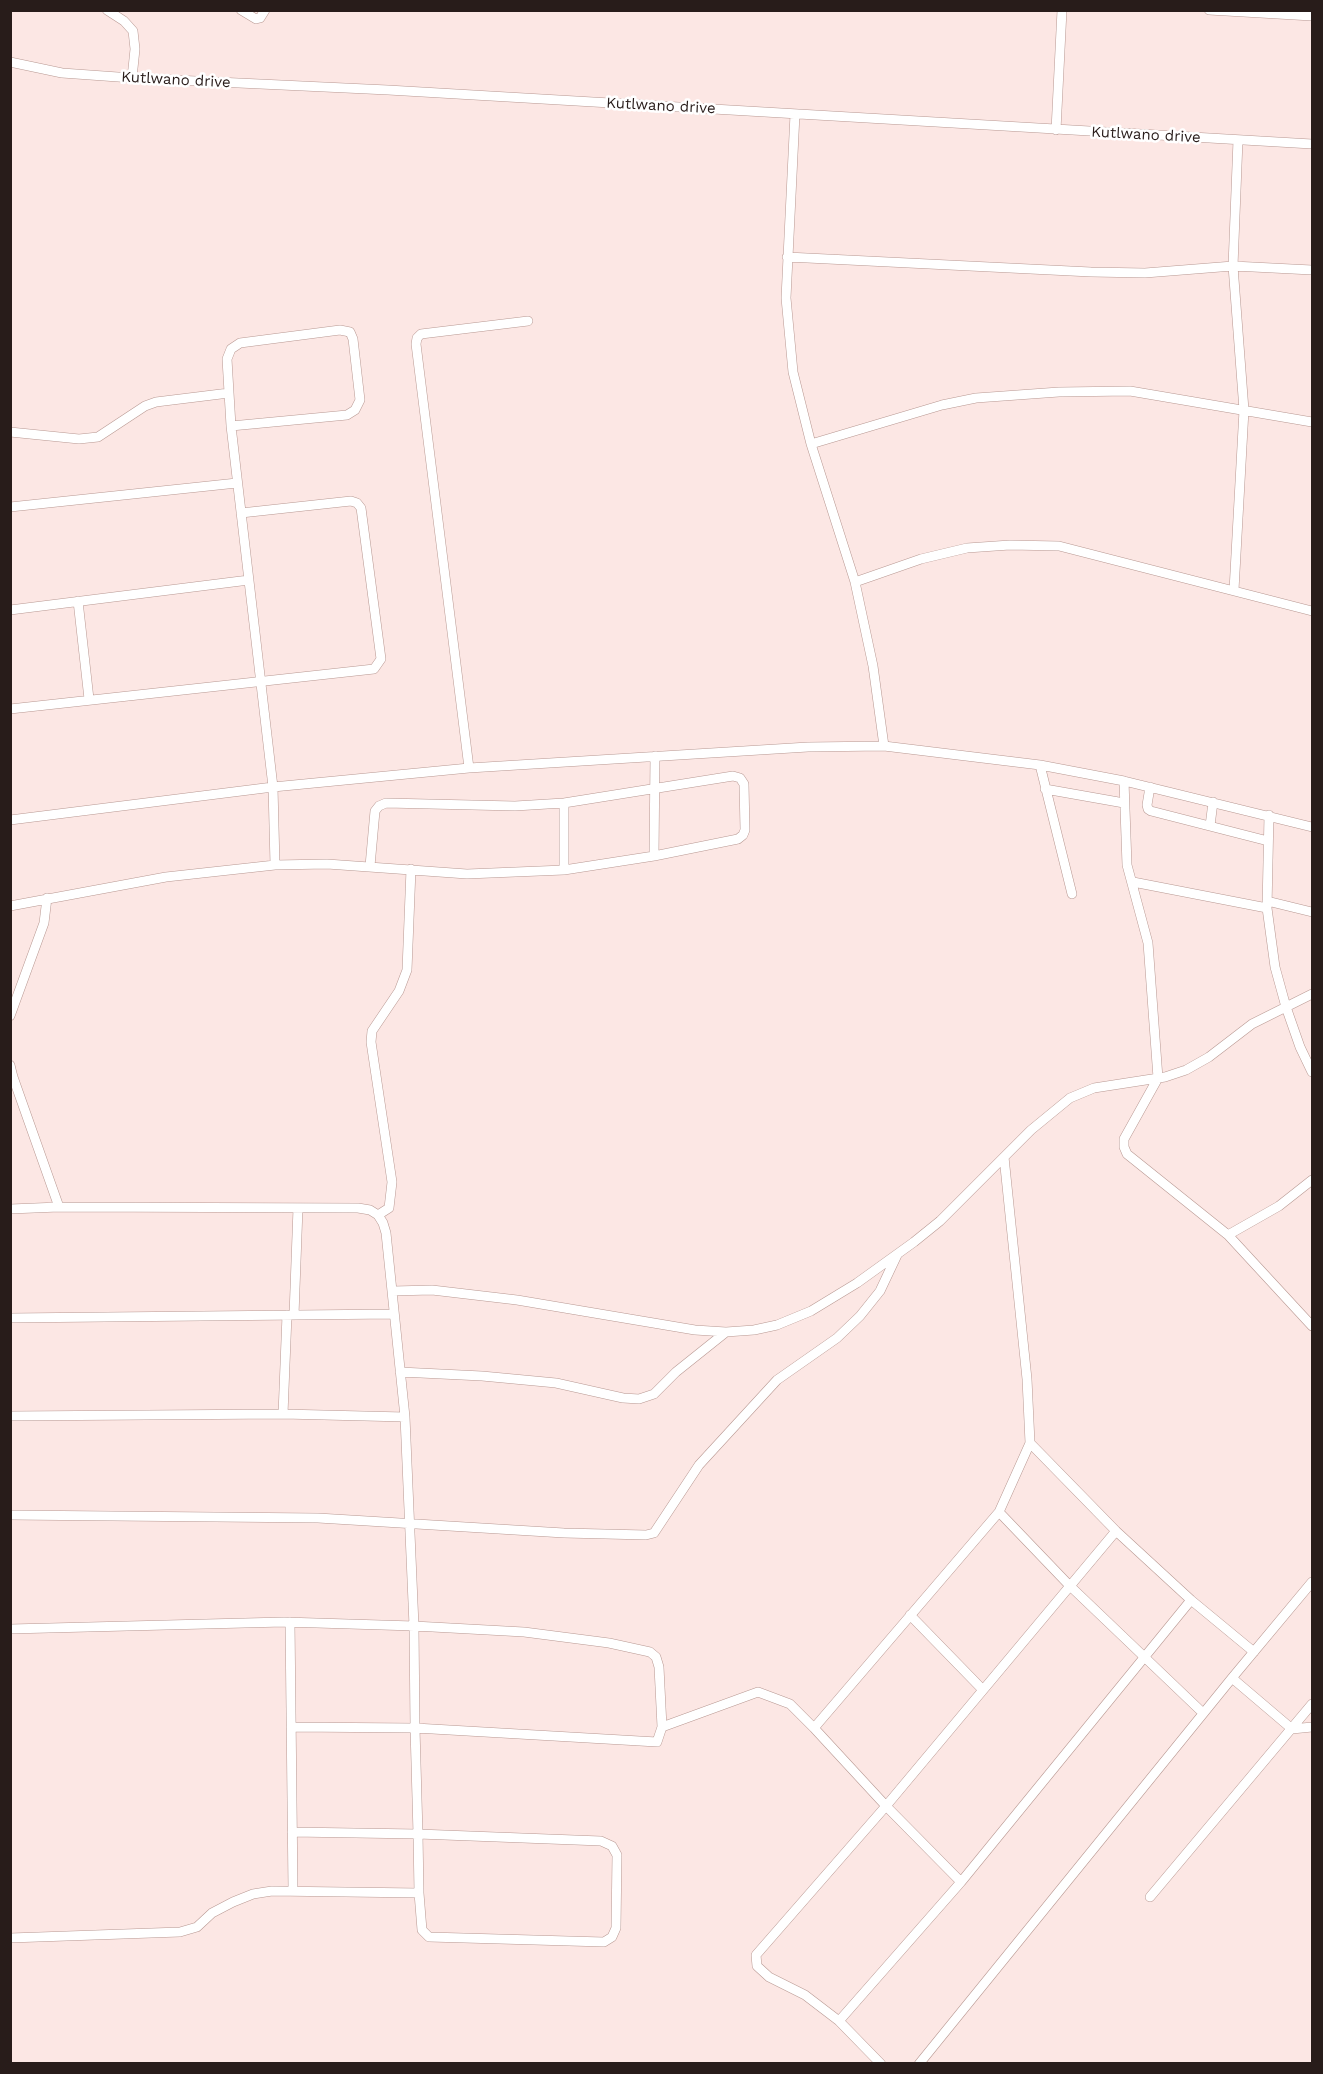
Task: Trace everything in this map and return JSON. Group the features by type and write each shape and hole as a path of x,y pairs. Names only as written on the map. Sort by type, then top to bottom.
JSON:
{"street":[{"path":"107,10 124,21 133,31 135,49 132,78"},
{"path":"241,10 256,19 260,18 265,10"},
{"path":"1056,130 1062,10"},
{"path":"1209,10 1312,16"},
{"name":"Kutlwano drive","path":"10,63 62,73 132,78 1312,144"},
{"path":"795,114 786,298 793,372 811,444 855,582 873,666 884,746"},
{"path":"1234,590 1244,410 1233,266 1238,140"},
{"path":"787,257 1091,272 1145,273 1233,266 1312,270"},
{"path":"469,768 416,344 421,334 528,321"},
{"path":"231,426 347,415 355,410 360,400 353,339 350,332 340,330 240,343 231,349 227,359 231,426 237,483 273,787 275,865"},
{"path":"811,444 942,405 976,398 1016,394 1130,391 1312,422"},
{"path":"10,432 79,439 98,437 156,402 229,393"},
{"path":"10,507 237,483"},
{"path":"10,709 374,669 381,659 361,508 357,503 351,501 241,513"},
{"path":"855,582 921,559 967,548 1010,545 1059,546 1312,610"},
{"path":"10,610 249,580"},
{"path":"78,601 89,699"},
{"path":"10,820 273,787 469,768 808,747 884,746 1040,765 1124,781 1312,827"},
{"path":"654,856 655,756"},
{"path":"1040,765 1072,894"},
{"path":"10,906 166,877 275,865 370,866 467,874 564,870 654,856 738,839 743,835 745,830 744,784 740,778 733,776 564,803 515,806 386,803 375,811 370,866"},
{"path":"1124,781 1126,859 1148,943 1158,1078 1124,1139 1124,1147 1127,1154 1228,1235 1312,1326"},
{"path":"1150,787 1147,805 1151,812 1268,841"},
{"path":"1045,789 1124,803"},
{"path":"1209,826 1213,802"},
{"path":"564,803 564,870"},
{"path":"1269,815 1267,905 1275,967 1300,1047 1312,1072"},
{"path":"378,1215 389,1208 392,1182 371,1042 372,1031 399,991 406,970 411,869"},
{"path":"1133,882 1312,912"},
{"path":"10,1016 44,923 47,898"},
{"path":"393,1290 432,1290 517,1300 650,1323 726,1332 754,1330 777,1325 811,1311 857,1283 940,1221 1049,1113 1070,1098 1094,1088 1158,1078 1186,1070 1209,1057 1252,1024 1312,994"},
{"path":"10,1065 59,1208"},
{"path":"814,1728 999,1512 1030,1443 1028,1379 1004,1157"},
{"path":"1228,1235 1279,1206 1312,1180"},
{"path":"283,1414 298,1208"},
{"path":"10,1209 358,1208 370,1210 378,1215 386,1233 405,1417 414,1626 415,1728 418,1834 419,1893 422,1930 429,1937 604,1941 612,1937 616,1928 617,1855 612,1846 601,1841 418,1834 292,1832"},
{"path":"10,1515 318,1518 564,1533 646,1535 654,1533 699,1465 754,1403 777,1380 837,1338 860,1316 880,1290 897,1254"},
{"path":"10,1318 394,1314"},
{"path":"400,1372 546,1382 623,1398 639,1399 654,1394 676,1372 726,1332"},
{"path":"10,1416 283,1414 405,1417"},
{"path":"1030,1443 1116,1531 1191,1600 1254,1652"},
{"path":"999,1512 1069,1585 1203,1713"},
{"path":"881,2064 839,2021 805,1995 769,1977 757,1966 756,1955 886,1806 1116,1531"},
{"path":"919,2064 1312,1582"},
{"path":"839,2021 960,1882 1191,1600"},
{"path":"910,1615 983,1690"},
{"path":"290,1622 293,1890"},
{"path":"10,1629 290,1622 524,1632 609,1643 650,1652 656,1657 659,1667 662,1727 657,1742 651,1743 415,1728 291,1727"},
{"path":"1232,1678 1292,1729 1312,1727"},
{"path":"662,1727 758,1692 790,1704 960,1882"},
{"path":"1150,1897 1312,1704"},
{"path":"10,1938 180,1932 196,1927 212,1913 253,1894 293,1890 419,1893"}]}
